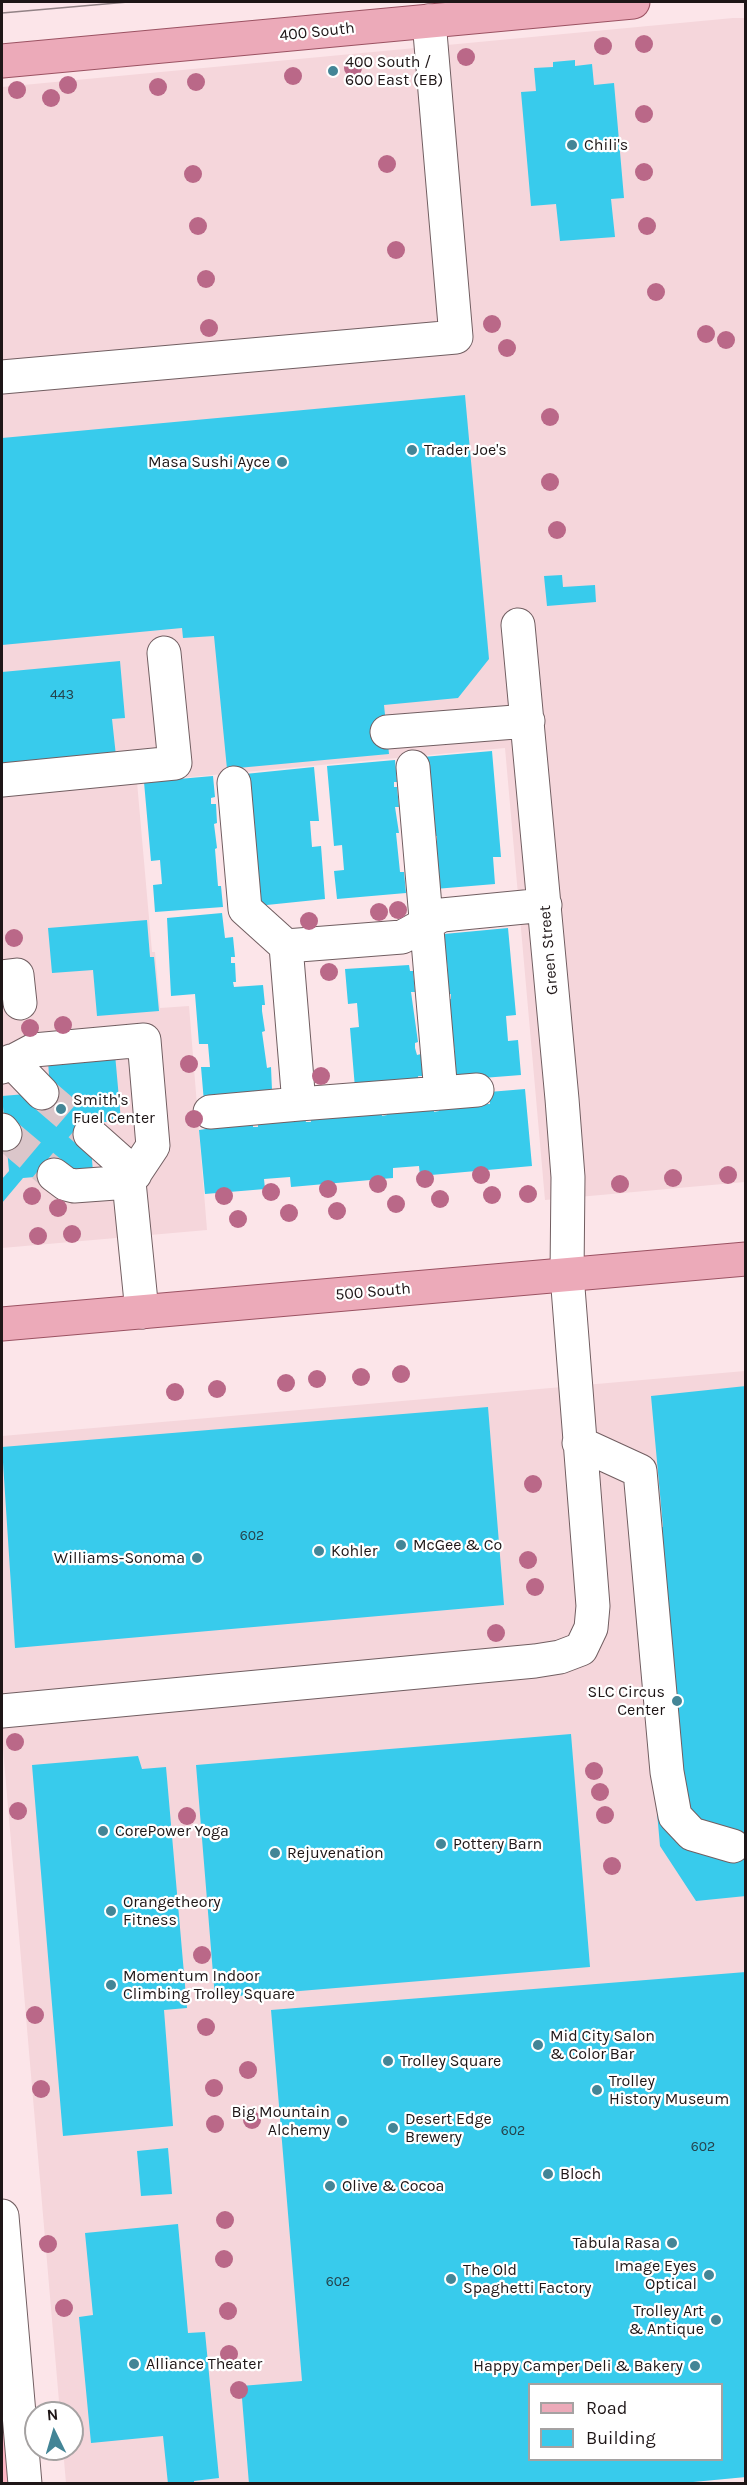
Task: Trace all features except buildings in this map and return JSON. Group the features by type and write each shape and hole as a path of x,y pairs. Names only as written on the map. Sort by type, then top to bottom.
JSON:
{"main road":[{"name":"400 South","path":"2,61 633,2"},
{"name":"500 South","path":"2,1324 746,1259"}],"street":[{"path":"2,377 456,337 429,21"},
{"name":"Green Street","path":"2,1711 535,1661 560,1657 581,1649 591,1628 593,1606 567,1275 568,1177 518,625"},
{"path":"2,780 175,763 164,653"},
{"path":"387,732 528,721"},
{"path":"412,767 441,1093"},
{"path":"234,783 245,909 286,946 299,1104"},
{"path":"286,946 402,937 442,915 545,905"},
{"path":"2,977 17,975 20,1003"},
{"path":"42,1093 6,1064 34,1050 144,1040 153,1146 132,1178 141,1312"},
{"path":"210,1112 477,1089"},
{"path":"90,1134 132,1178"},
{"path":"54,1175 66,1184 74,1186 132,1178"},
{"path":"579,1443 639,1471 667,1772 675,1815 692,1834 733,1846"},
{"path":"2,2216 25,2484"}],"shaded area":[{"path":"745,18 745,1182 545,1200 505,748 137,782 152,952 155,952 160,1008 189,1006 207,1230 2,1248 2,87"},
{"name":"Trolley Square","path":"745,1371 745,2477 672,2484 66,2483 64,2461 84,2461 84,2401 59,2401 2,1737 2,1436"},
{"path":"2,2383 10,2483 2,2483"}],"tunnel":[{"path":"42,1093 90,1134"},
{"path":"5,1134 54,1175"}],"tram line":[{"path":"2,13 128,2"}],"place":[{"name":"400 South / 600 East (EB)","path":"333,71"},
{"name":"Chili's","path":"572,145"},
{"name":"Trader Joe's","path":"412,450"},
{"name":"Masa Sushi Ayce","path":"282,462"},
{"name":"Smith's Fuel Center","path":"61,1109"},
{"name":"McGee & Co","path":"401,1545"},
{"name":"Kohler","path":"319,1551"},
{"name":"Williams-Sonoma","path":"197,1558"},
{"name":"SLC Circus Center","path":"677,1701"},
{"name":"CorePower Yoga","path":"103,1831"},
{"name":"Pottery Barn","path":"441,1844"},
{"name":"Rejuvenation","path":"275,1853"},
{"name":"Orangetheory Fitness","path":"111,1911"},
{"name":"Momentum Indoor Climbing Trolley Square","path":"111,1985"},
{"name":"Mid City Salon & Color Bar","path":"538,2045"},
{"name":"Trolley Square","path":"388,2061"},
{"name":"Trolley History Museum","path":"597,2090"},
{"name":"Big Mountain Alchemy","path":"342,2121"},
{"name":"Desert Edge Brewery","path":"393,2128"},
{"name":"Bloch","path":"548,2174"},
{"name":"Olive & Cocoa","path":"330,2186"},
{"name":"Tabula Rasa","path":"672,2243"},
{"name":"Image Eyes Optical","path":"709,2275"},
{"name":"The Old Spaghetti Factory","path":"451,2279"},
{"name":"Trolley Art & Antique","path":"716,2320"},
{"name":"Alliance Theater","path":"134,2364"},
{"name":"Happy Camper Deli & Bakery","path":"695,2366"}]}
